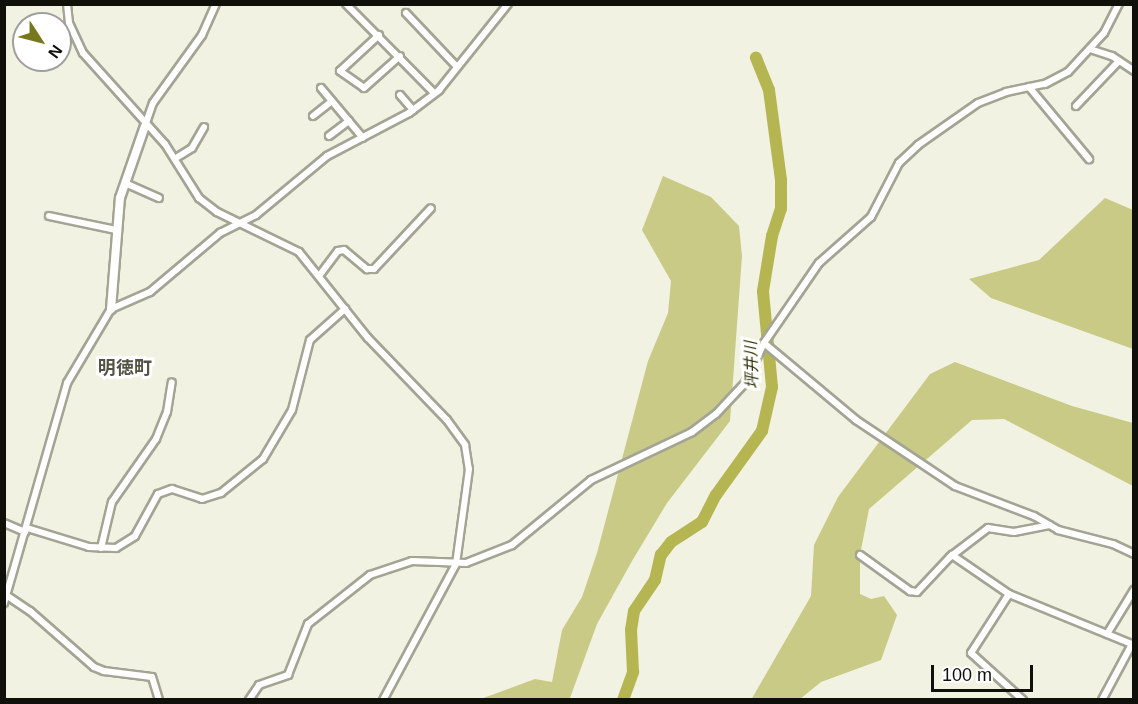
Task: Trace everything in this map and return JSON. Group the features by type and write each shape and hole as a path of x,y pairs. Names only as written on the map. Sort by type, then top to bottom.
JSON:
{"street":[{"path":"67,4 69,22 83,53 145,126 176,158 199,198 217,212 241,221 299,252 345,309 465,445 469,469 456,564 383,699"},
{"path":"4,603 67,384 111,309 116,230 125,183 145,126 153,104 202,35 216,4"},
{"path":"346,4 400,56 434,93"},
{"path":"111,309 150,292 172,271 241,221 256,215 327,156 413,110 434,93 508,4"},
{"path":"249,699 259,684 288,675 308,624 370,575 412,561 456,564 512,545 591,480 708,420 745,383 764,343 819,263 863,228 899,163 918,145 978,103 1068,72 1090,49 1119,4"},
{"path":"406,13 457,67"},
{"path":"379,35 340,71 364,88 400,56"},
{"path":"1090,49 1119,61 1134,72"},
{"path":"1076,106 1119,61"},
{"path":"1029,87 1089,159"},
{"path":"321,88 363,138"},
{"path":"400,94 413,110"},
{"path":"313,116 332,101"},
{"path":"329,136 349,121"},
{"path":"176,158 192,148 204,127"},
{"path":"125,183 159,198"},
{"path":"319,276 338,251 344,250 367,269 374,269 431,208"},
{"path":"49,216 116,230"},
{"path":"4,523 101,548 116,548 135,536 158,494 172,489 202,499 221,493 263,459 292,410 310,339 345,309"},
{"path":"764,343 856,420 943,479 1049,525 1113,544 1134,554"},
{"path":"101,548 112,502 156,439 167,412 172,382"},
{"path":"860,555 913,592 926,584 952,555 988,528 1014,531 1049,525"},
{"path":"952,555 1009,594 1133,644 1102,699"},
{"path":"1107,633 1134,590"},
{"path":"1009,594 971,653 1023,699"},
{"path":"6,595 30,611 94,667 152,677 159,699"}],"green space":[{"path":"663,176 711,197 739,226 742,256 730,421 667,503 632,561 597,624 570,698 478,700 535,679 552,682 562,630 582,597 597,553 648,361 668,313 671,281 642,230"},
{"path":"1105,198 1133,210 1133,349 991,298 969,279 1039,260"},
{"path":"955,362 1072,406 1133,423 1133,486 1004,419 972,420 869,509 860,555 860,594 871,599 884,596 897,615 881,660 821,682 800,699 751,700 811,596 814,545 838,497 930,374"}],"waterway":[{"name":"坪井川","path":"623,700 633,672 631,630 634,611 655,580 661,555 671,542 702,522 716,495 762,431 772,387 763,291 772,236 781,209 781,180 769,90 756,58"}],"district":[{"name":"明徳町","path":"125,368"}]}
